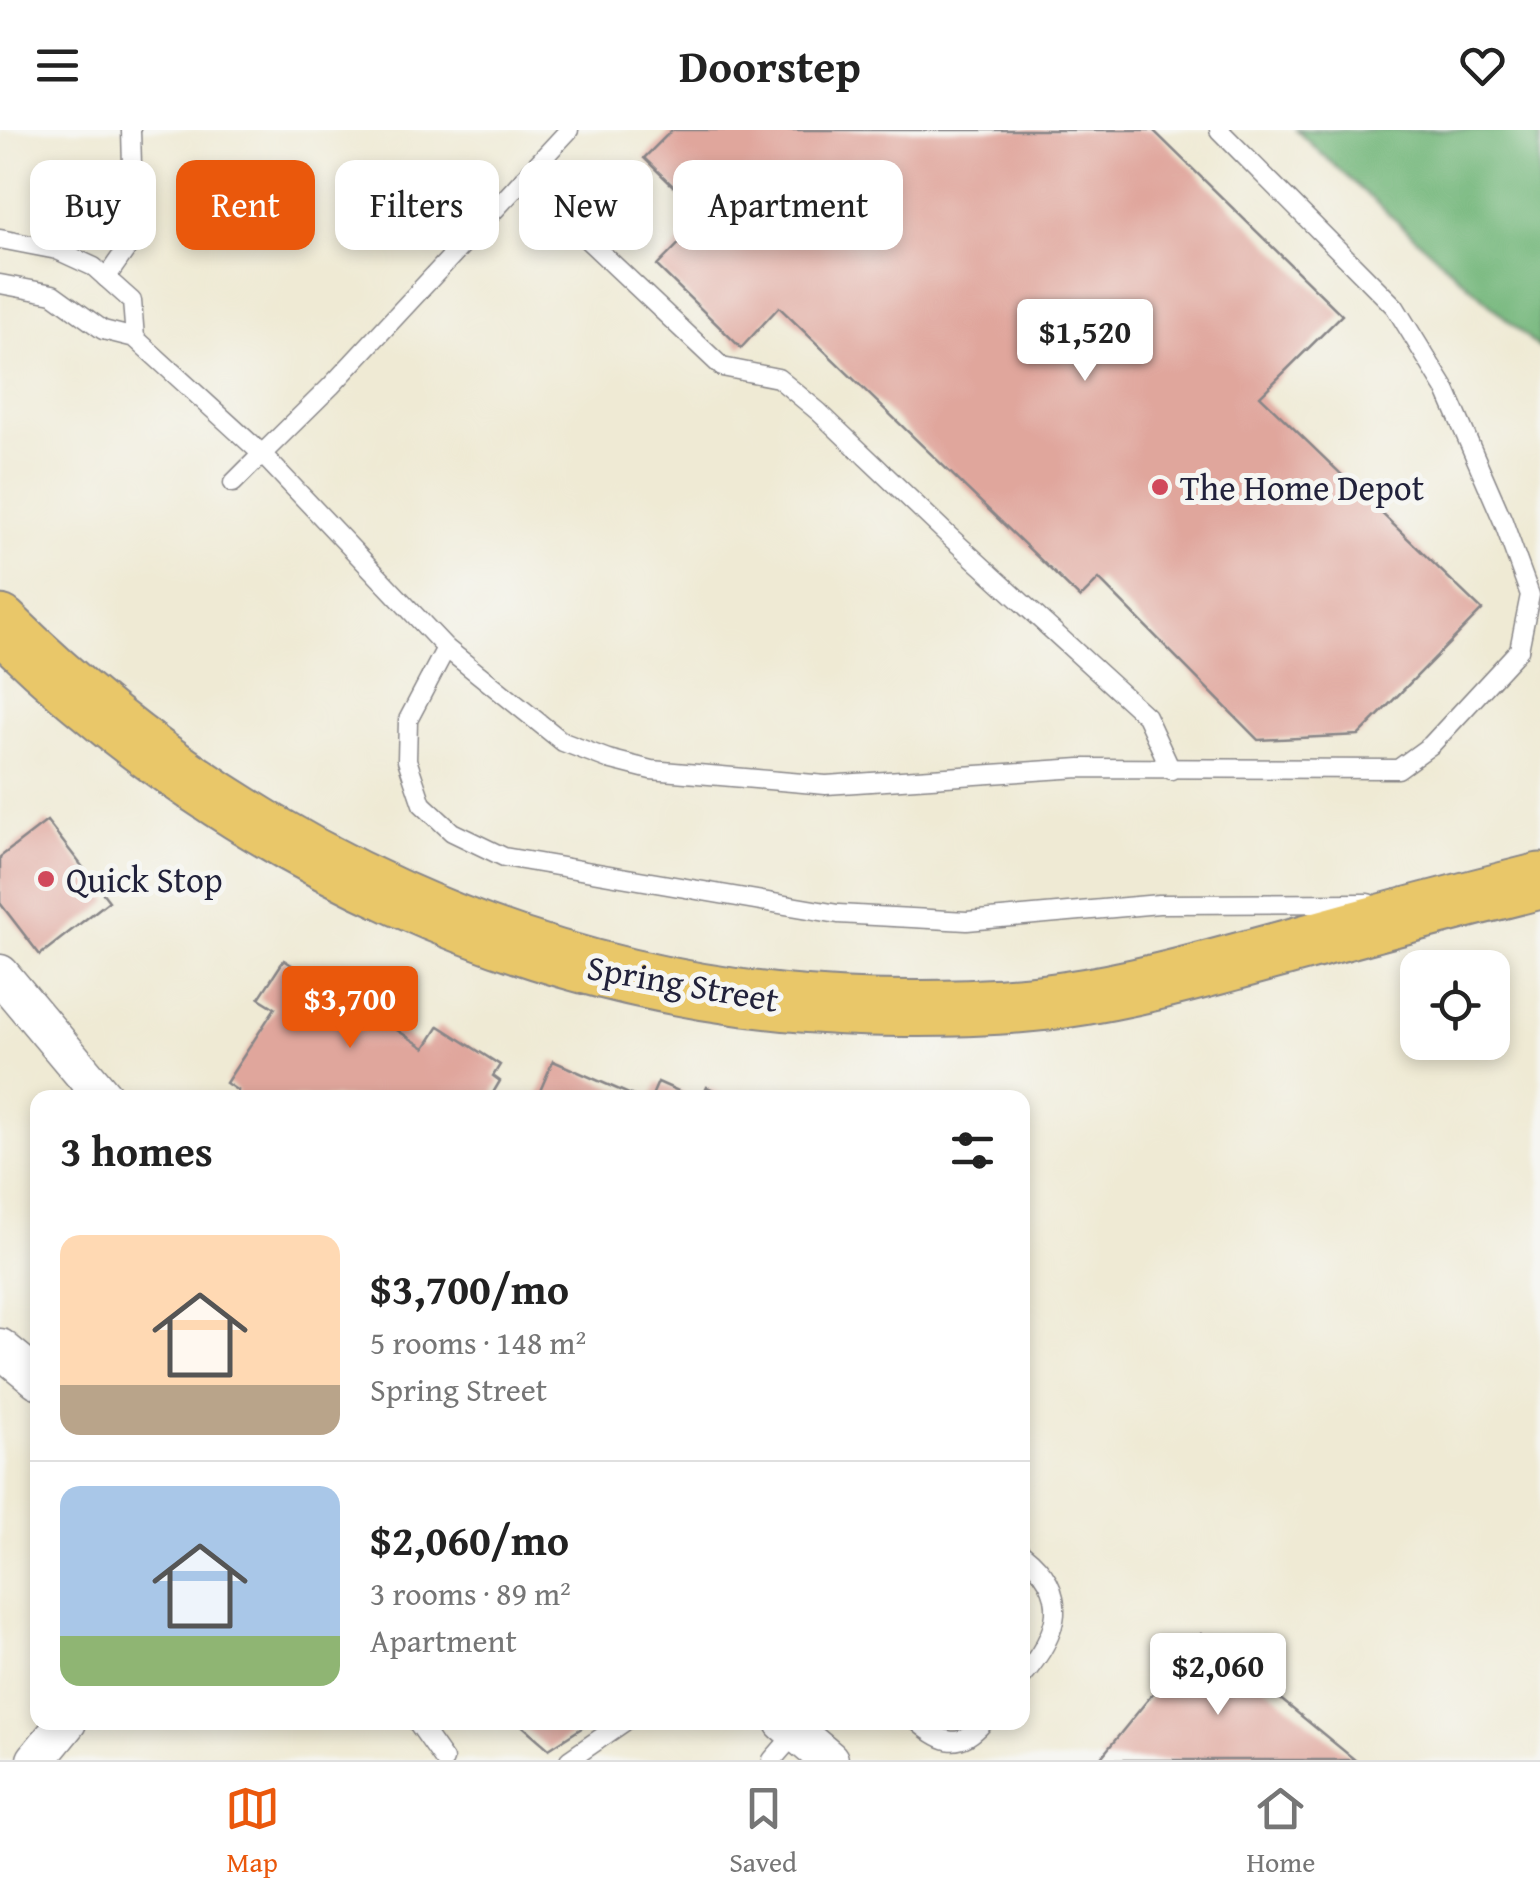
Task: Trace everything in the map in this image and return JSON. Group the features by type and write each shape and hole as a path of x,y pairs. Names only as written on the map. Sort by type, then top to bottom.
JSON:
{"main road":[{"name":"Spring Street","path":"0,622 47,669 97,710 232,809 362,882 477,932 600,972 728,997 946,1010 1062,1000 1184,976 1540,881"}],"street":[{"path":"0,974 97,1090"},
{"path":"36,1760 60,1730"},
{"path":"789,1734 829,1760"}],"lane":[{"path":"106,278 134,238 131,130"},
{"path":"540,160 568,130"},
{"path":"1,285 54,294 103,330 135,338 262,454 446,648 563,742 651,770 826,785 1080,768 1398,769 1431,745 1519,650 1530,595 1446,390 1396,307 1219,130"},
{"path":"233,483 331,386 519,183"},
{"path":"0,239 57,250 94,267 132,301 135,338"},
{"path":"598,250 722,367 778,378 819,412 1146,716 1171,770"},
{"path":"446,648 408,720 406,760 422,804 452,832 504,857 838,914 968,920 1159,904 1454,902"},
{"path":"1030,1559 1048,1581 1054,1601 1054,1631 1044,1652 1030,1668"},
{"path":"423,1730 444,1760"},
{"path":"569,1760 612,1730"},
{"path":"927,1730 934,1736 960,1742 977,1730"}],"green space":[{"path":"1296,130 1540,130 1540,349 1325,157"}],"building":[{"name":"The Home Depot","path":"672,130 1153,130 1342,315 1260,396 1482,610 1359,735 1258,740 1099,579 1080,598 779,307 741,348 657,266 673,250 903,250 903,160 673,160 673,186 653,167 653,160 644,158"},
{"name":"Quick Stop","path":"47,821 109,901 40,955 0,903 0,857"},
{"path":"284,960 313,979 321,967 352,989 347,998 425,1048 439,1026 500,1065 493,1076 500,1081 495,1090 236,1090 226,1083 275,1008 259,998"},
{"path":"553,1061 620,1090 540,1090"},
{"path":"658,1082 676,1090 654,1090"},
{"path":"1201,1634 1355,1760 1099,1760"},
{"path":"527,1730 579,1730 549,1749"}],"place":[{"name":"The Home Depot","path":"1160,487"},
{"name":"Quick Stop","path":"46,879"}]}
